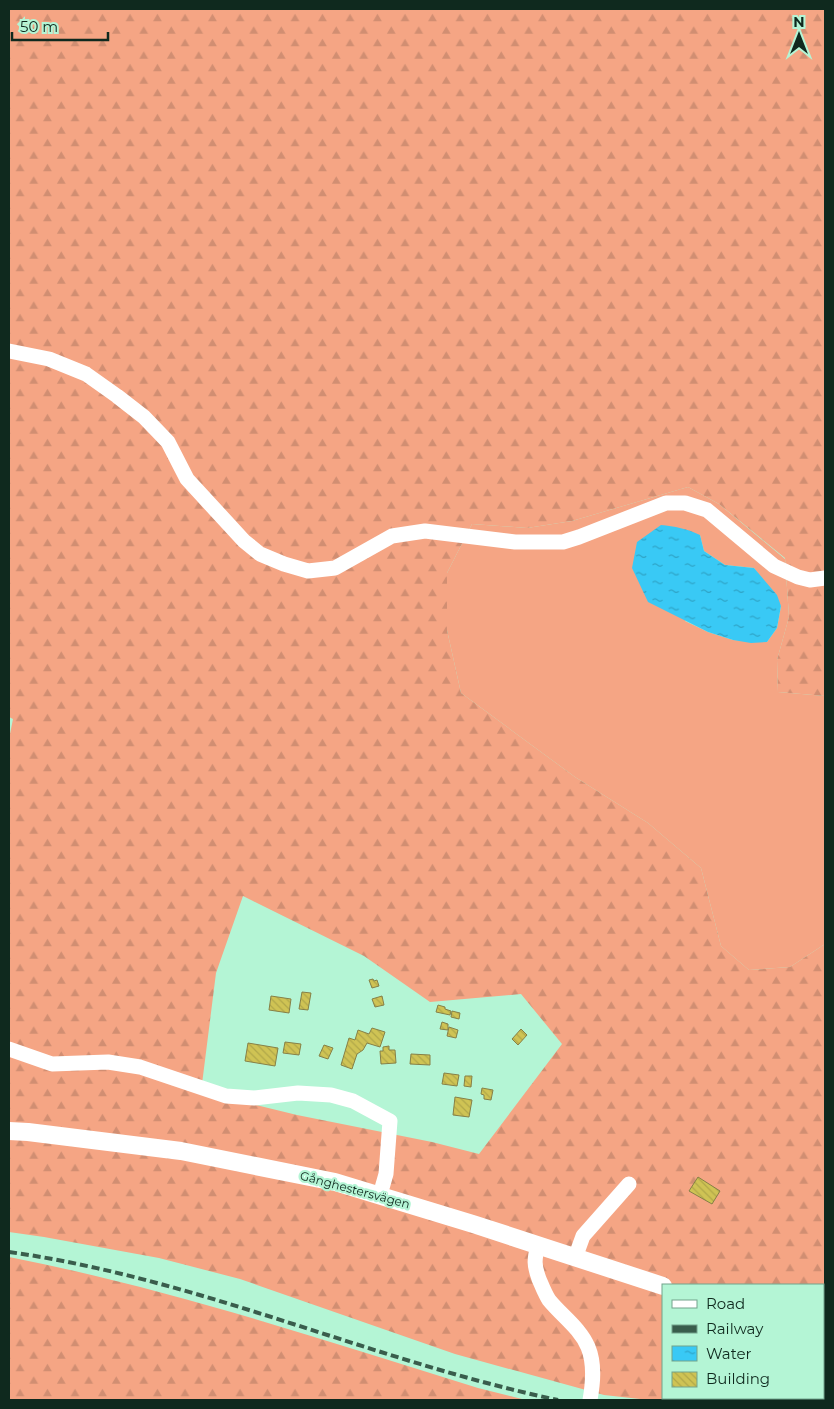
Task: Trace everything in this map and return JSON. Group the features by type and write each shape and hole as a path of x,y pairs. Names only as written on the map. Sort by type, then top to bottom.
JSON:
{"street":[{"path":"9,351 49,359 86,374 117,396 144,418 168,442 187,480 244,541 260,554 308,571 335,568 392,536 425,532 515,542 563,542 666,503 686,503 708,510 774,566 798,578 810,580 825,578"},
{"path":"9,1049 52,1064 108,1062 140,1067 226,1096 254,1098 298,1093 331,1095 353,1101 390,1121 386,1174 380,1195"},
{"name":"Gånghestersvägen","path":"9,1131 181,1151 335,1182 473,1224 662,1286"},
{"path":"575,1258 583,1236 630,1184"},
{"path":"538,1246 535,1267 548,1298 582,1334 588,1347 591,1357 593,1382 590,1400"}],"green space":[{"path":"9,9 825,9 825,696 778,692 777,660 789,617 785,558 719,504 688,487 572,521 527,528 472,524 447,573 447,630 461,693 575,777 648,823 701,868 721,946 749,970 790,967 825,944 825,1400 649,1400 604,1395 455,1354 240,1279 159,1258 9,1232 9,739 13,719 9,717","holes":["243,896 364,956 430,1002 521,994 562,1044 479,1154 432,1142 297,1115 248,1103 202,1084 216,973"]},
{"path":"688,487 719,504 785,559 789,617 777,660 778,692 825,696 825,944 790,967 749,970 721,946 701,868 648,823 575,777 461,693 447,630 447,573 472,524 527,528 572,521","holes":["700,535 704,551 725,565 754,568 781,606 777,628 767,642 733,640 708,632 685,621"]},
{"path":"9,1257 186,1299 478,1388 526,1400 9,1400"}],"water":[{"path":"661,525 681,528 700,535 704,551 725,565 754,568 777,595 781,606 777,628 767,642 751,643 733,640 708,632 648,602 632,568 637,542"}],"building":[{"path":"373,979 374,981 377,980 379,986 372,988 369,980"},
{"path":"302,992 311,993 308,1010 299,1009"},
{"path":"271,996 291,999 289,1013 269,1010"},
{"path":"382,996 384,1005 375,1007 372,999"},
{"path":"438,1005 451,1011 450,1015 436,1012"},
{"path":"452,1011 460,1013 459,1019 451,1017"},
{"path":"442,1022 448,1024 448,1030 440,1029"},
{"path":"449,1027 458,1030 456,1038 447,1036"},
{"path":"372,1028 385,1032 380,1047 367,1043 363,1050 357,1054 352,1069 341,1065 349,1038 355,1040 358,1030 369,1034"},
{"path":"521,1029 527,1035 518,1045 512,1039"},
{"path":"285,1042 301,1044 299,1055 283,1053"},
{"path":"248,1043 278,1048 275,1066 245,1061"},
{"path":"324,1045 333,1048 328,1059 319,1056"},
{"path":"389,1046 389,1050 395,1050 396,1063 381,1064 380,1051 383,1051 383,1047"},
{"path":"411,1054 430,1055 430,1065 410,1064"},
{"path":"444,1073 459,1075 457,1086 442,1084"},
{"path":"465,1076 472,1076 471,1087 464,1086"},
{"path":"482,1088 493,1090 491,1100 484,1099 484,1095 481,1094"},
{"path":"455,1097 472,1100 469,1117 453,1115"},
{"path":"698,1177 720,1191 712,1204 689,1191"}],"railway":[{"path":"9,1252 79,1264 148,1281 216,1300 420,1364 489,1384 558,1400"}]}
